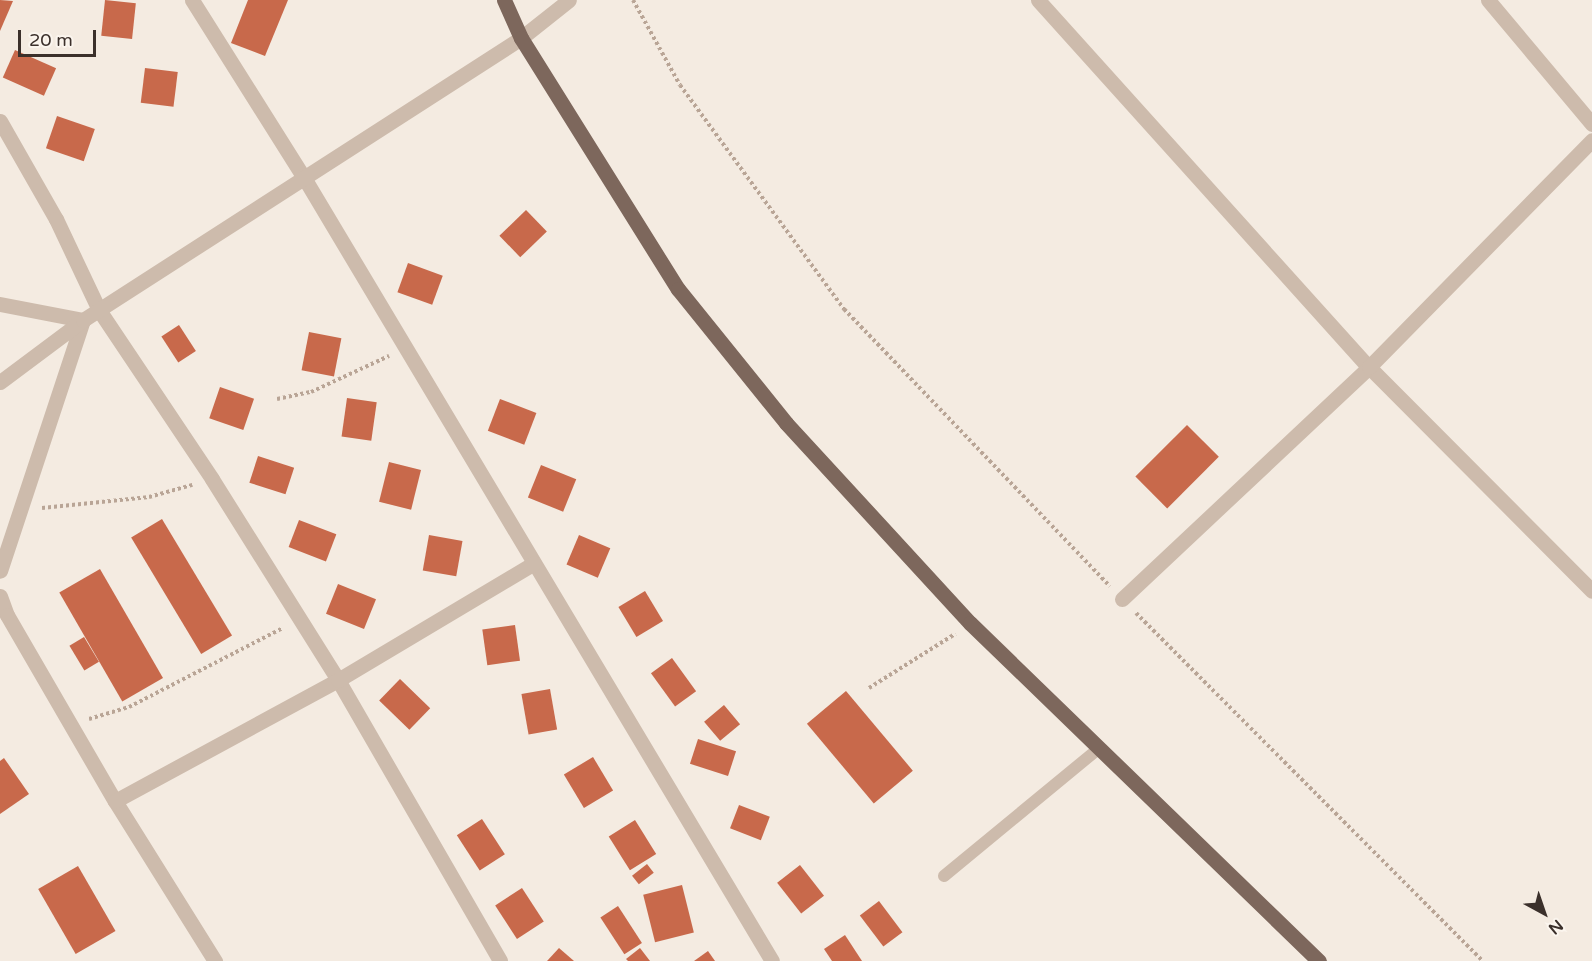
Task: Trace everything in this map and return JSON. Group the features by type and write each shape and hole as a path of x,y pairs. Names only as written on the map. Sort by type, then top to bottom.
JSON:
{"main road":[{"path":"504,0 521,38 678,289 839,485 970,624 1319,961"}],"street":[{"path":"192,0 303,176 772,961"},
{"path":"0,382 83,320 303,176 521,38 569,0"},
{"path":"1038,0 1369,367 1592,591"},
{"path":"1488,0 1592,124"},
{"path":"0,121 56,219 99,310 212,479 338,680 500,961"},
{"path":"1122,599 1369,367 1592,141"},
{"path":"0,304 83,320"},
{"path":"0,571 83,320"},
{"path":"115,801 338,680 534,563"},
{"path":"0,596 7,615 115,801 215,961"}],"lane":[{"path":"944,876 1098,749"}],"path":[{"path":"633,0 680,86 844,309 1122,599 1482,961"},
{"path":"277,399 311,392 406,348"},
{"path":"20,510 149,497 212,479"},
{"path":"71,724 129,707 300,619"},
{"path":"869,688 907,667 970,624"}],"building":[{"path":"0,0 13,1 0,31"},
{"path":"105,0 136,3 132,39 101,36"},
{"path":"248,0 288,0 265,56 231,43"},
{"path":"15,50 56,68 44,96 3,77"},
{"path":"145,68 178,72 173,107 141,103"},
{"path":"57,116 95,129 84,161 46,148"},
{"path":"526,210 547,232 520,257 499,236"},
{"path":"408,263 443,276 432,305 397,292"},
{"path":"179,325 196,351 178,362 161,336"},
{"path":"309,332 341,338 334,377 302,370"},
{"path":"220,387 254,399 243,430 209,418"},
{"path":"347,398 377,402 371,441 342,437"},
{"path":"500,399 536,413 524,445 488,431"},
{"path":"1187,425 1219,457 1167,508 1135,477"},
{"path":"258,456 294,468 285,494 249,483"},
{"path":"389,462 421,470 411,510 379,502"},
{"path":"541,465 576,479 563,512 528,497"},
{"path":"162,519 232,636 201,654 131,538"},
{"path":"299,520 336,534 326,561 289,547"},
{"path":"429,535 462,541 456,576 423,570"},
{"path":"579,535 610,548 598,578 566,564"},
{"path":"100,569 163,678 122,702 59,592"},
{"path":"338,584 376,599 364,629 326,614"},
{"path":"645,591 663,621 636,637 618,607"},
{"path":"515,625 520,661 487,665 482,630"},
{"path":"84,637 99,662 84,671 69,646"},
{"path":"672,658 696,691 675,706 651,673"},
{"path":"400,679 430,708 409,730 379,701"},
{"path":"550,689 557,729 529,734 521,694"},
{"path":"846,691 913,771 874,803 807,724"},
{"path":"724,705 740,724 720,741 704,722"},
{"path":"698,739 736,751 728,776 690,764"},
{"path":"593,757 613,790 584,808 564,775"},
{"path":"4,758 29,794 0,814 0,761"},
{"path":"739,805 770,817 761,840 730,828"},
{"path":"482,819 505,854 480,871 457,835"},
{"path":"635,820 656,854 630,870 609,836"},
{"path":"647,864 654,873 639,884 632,876"},
{"path":"800,865 824,896 801,914 777,883"},
{"path":"78,866 116,931 76,954 38,889"},
{"path":"682,885 694,933 655,942 643,895"},
{"path":"522,888 544,922 517,939 495,905"},
{"path":"879,901 902,932 883,947 860,915"},
{"path":"618,906 642,943 624,954 600,917"},
{"path":"845,935 862,961 832,961 824,949"},
{"path":"559,948 574,961 547,961"},
{"path":"640,948 650,961 628,961 626,959"},
{"path":"708,951 715,961 694,961"}]}
